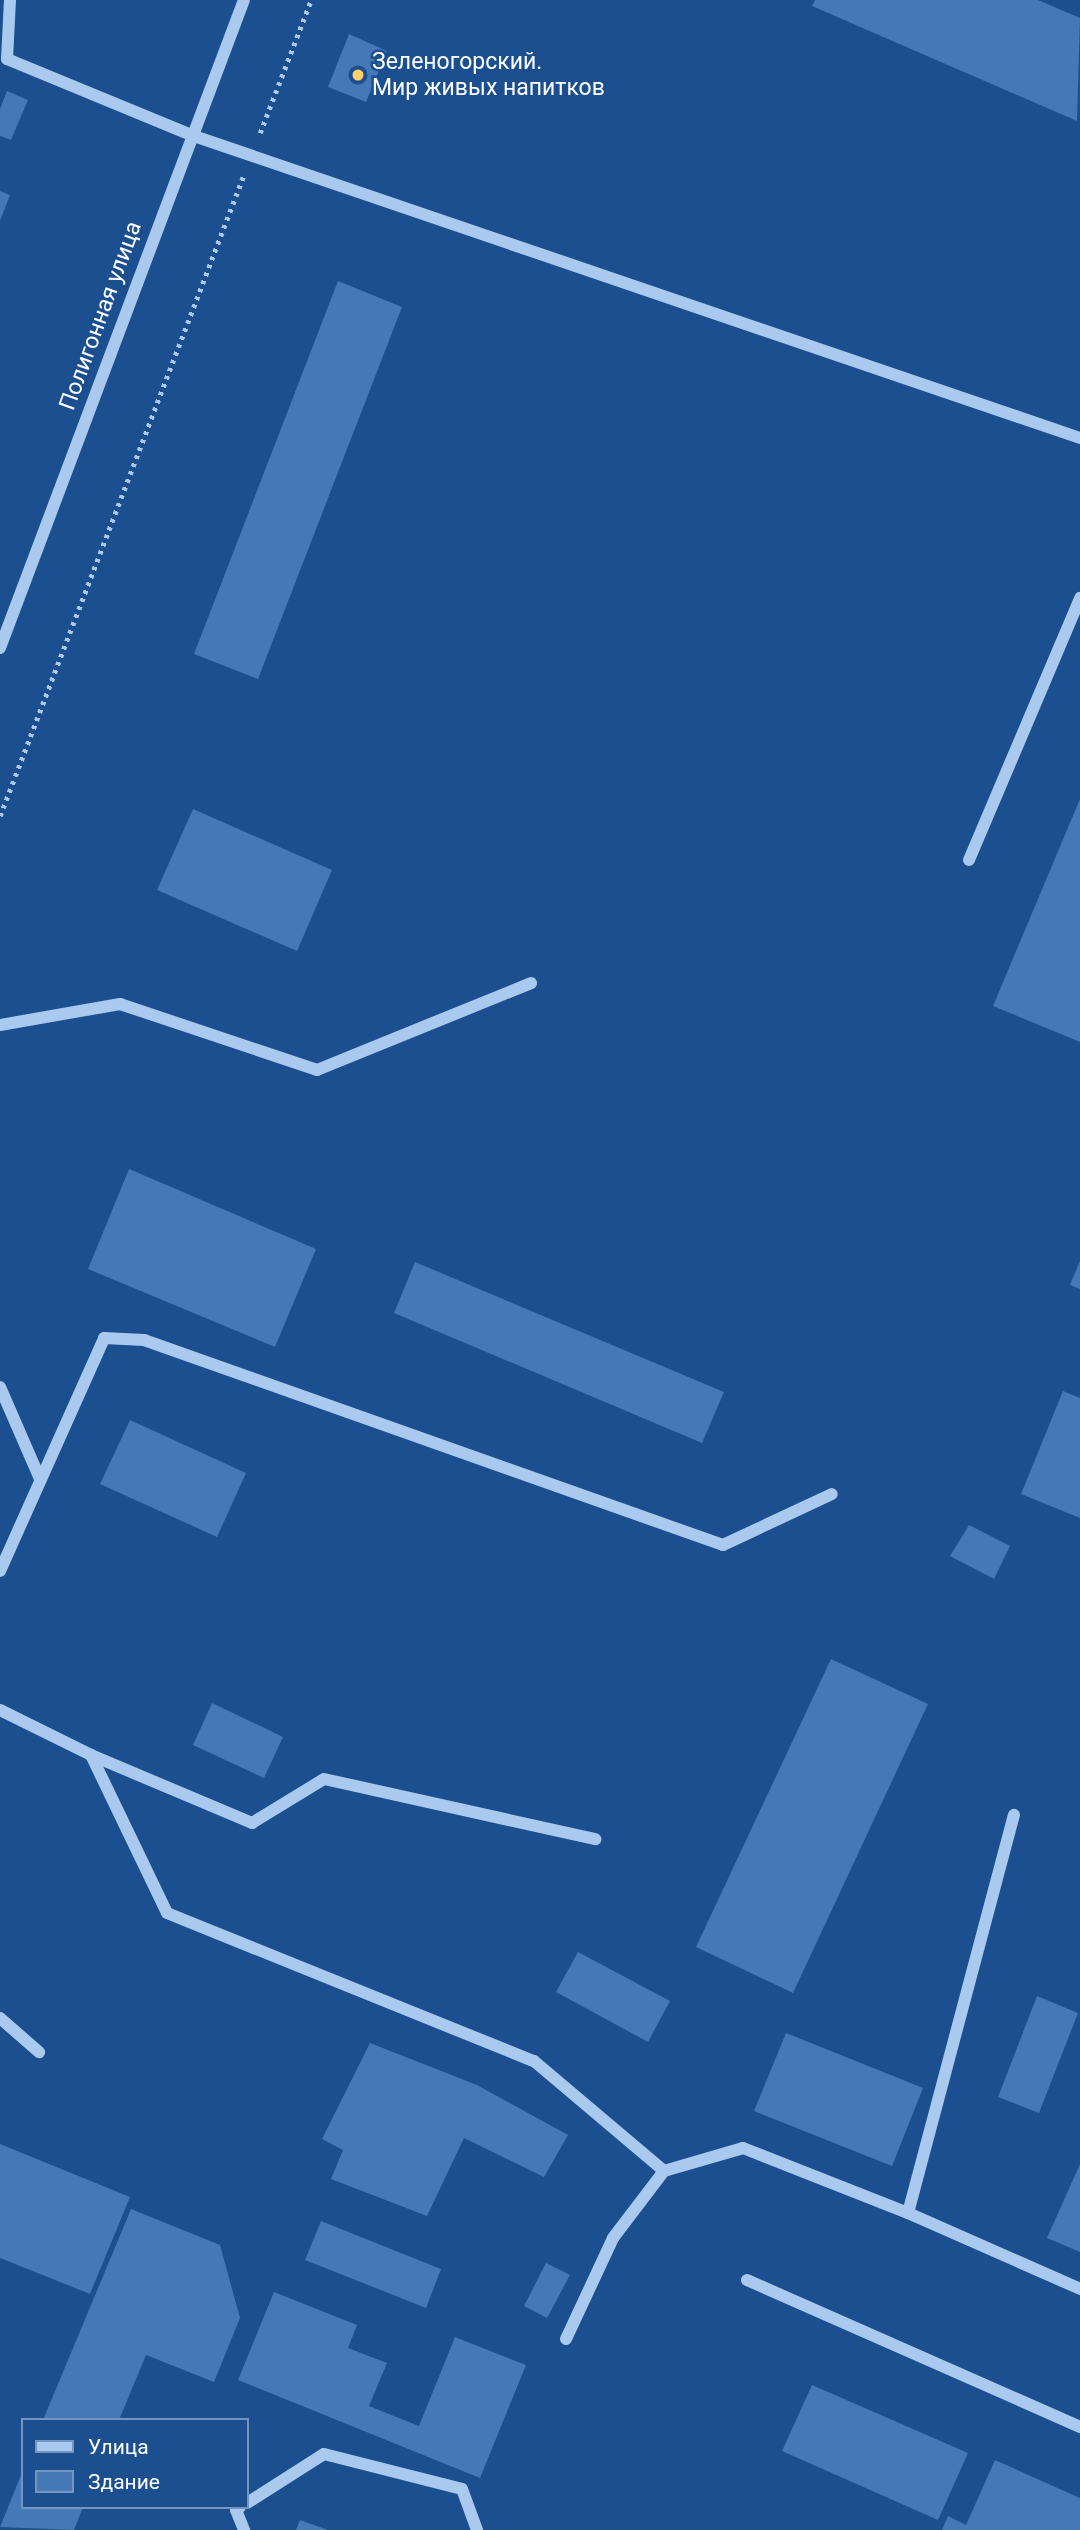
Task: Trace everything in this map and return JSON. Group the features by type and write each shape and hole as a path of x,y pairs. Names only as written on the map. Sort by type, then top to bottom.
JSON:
{"lane":[{"path":"10,0 8,59 191,135 1080,438"},
{"name":"Полигонная улица","path":"0,648 244,0"},
{"path":"969,860 1080,598"},
{"path":"0,1025 120,1004 317,1070 531,983"},
{"path":"0,1571 104,1338 145,1340 723,1545 832,1494"},
{"path":"0,1387 40,1479"},
{"path":"0,1710 91,1755 252,1823 324,1779 595,1839"},
{"path":"91,1755 167,1913 534,2061 664,2171"},
{"path":"908,2213 1014,1815"},
{"path":"0,2018 39,2052"},
{"path":"566,2339 613,2238 664,2171 743,2148 908,2213 1080,2289"},
{"path":"747,2280 1080,2427"},
{"path":"248,2502 324,2454 462,2489 477,2530"},
{"path":"237,2509 244,2530"}],"path":[{"path":"0,816 311,0"}],"building":[{"path":"815,0 1038,0 1080,18 1077,121 812,6"},
{"path":"349,34 387,51 366,102 328,87"},
{"path":"7,91 28,100 11,140 0,136 0,109"},
{"path":"0,191 10,195 0,221"},
{"path":"338,281 402,307 258,679 194,654"},
{"path":"1080,799 1080,1042 993,1006"},
{"path":"193,809 332,870 297,951 157,890"},
{"path":"129,1169 316,1249 275,1347 88,1269"},
{"path":"1080,1261 1080,1289 1070,1285"},
{"path":"415,1262 724,1392 702,1443 394,1313"},
{"path":"1063,1391 1080,1398 1080,1518 1021,1494"},
{"path":"130,1420 246,1473 217,1537 100,1484"},
{"path":"969,1525 1010,1546 994,1579 950,1556"},
{"path":"831,1659 928,1704 793,1993 696,1947"},
{"path":"212,1703 283,1737 264,1778 193,1745"},
{"path":"578,1952 670,2001 648,2042 556,1992"},
{"path":"1037,1996 1078,2013 1039,2113 998,2097"},
{"path":"786,2033 923,2088 892,2166 754,2111"},
{"path":"370,2043 477,2085 568,2135 544,2177 464,2138 427,2216 331,2179 343,2150 322,2139"},
{"path":"0,2144 130,2197 90,2294 0,2258"},
{"path":"1080,2164 1080,2252 1047,2238"},
{"path":"131,2209 220,2245 240,2318 214,2382 146,2355 120,2418 44,2418"},
{"path":"321,2221 441,2269 426,2308 305,2260"},
{"path":"546,2263 570,2275 547,2318 524,2306"},
{"path":"274,2292 357,2325 348,2348 387,2363 369,2406 419,2426 455,2337 526,2365 480,2478 238,2380"},
{"path":"812,2385 968,2453 938,2520 782,2451"},
{"path":"995,2460 1080,2498 1080,2530 942,2530 948,2516 966,2525"},
{"path":"21,2475 21,2509 82,2509 74,2530 0,2527"},
{"path":"300,2520 328,2530 296,2530"}],"place":[{"name":"Зеленогорский. Мир живых напитков","path":"358,75"}]}
